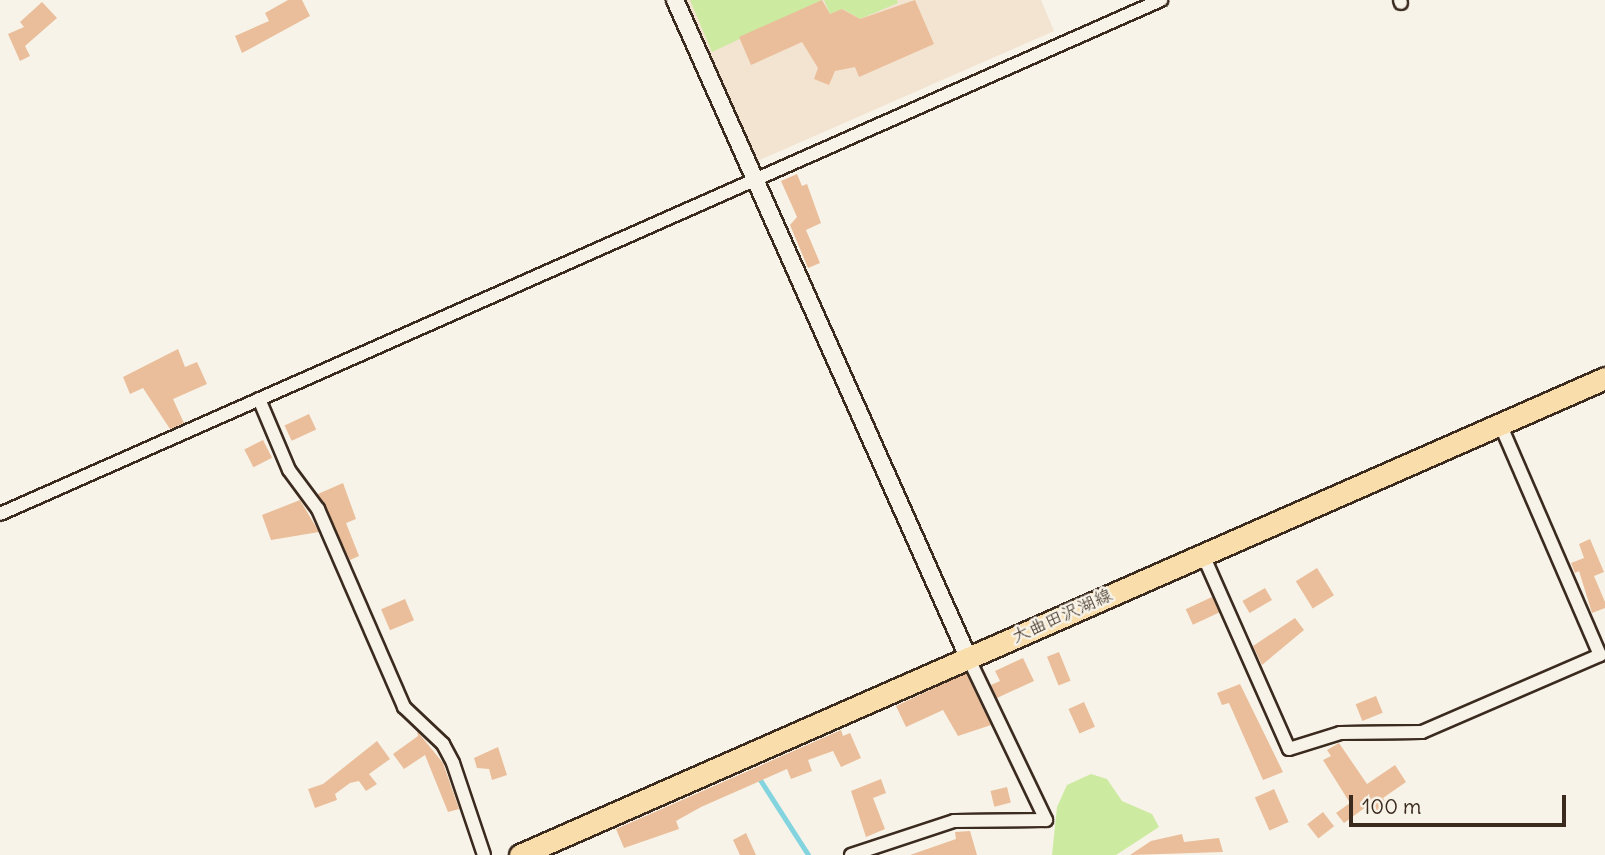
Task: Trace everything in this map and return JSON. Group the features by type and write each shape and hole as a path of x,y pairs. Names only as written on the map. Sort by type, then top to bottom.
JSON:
{"main road":[{"name":"大曲田沢湖線","path":"520,855 1605,378"}],"street":[{"path":"675,0 968,657 1046,820 954,821 851,855"},
{"path":"0,514 1161,0"},
{"path":"259,399 289,470 318,509 404,707 443,744 453,763 484,855"},
{"path":"1203,555 1289,749 1340,733 1422,732 1603,654 1500,424"}],"shaded area":[{"path":"681,0 1041,0 1054,31 755,162"}],"green space":[{"path":"690,0 822,0 712,52"},
{"path":"824,0 897,0 898,3 860,19 843,9 830,14"},
{"path":"1091,774 1107,779 1122,801 1152,814 1159,827 1116,855 1052,855 1057,807 1067,785"}],"building":[{"path":"288,0 302,0 310,16 242,53 235,36 269,21 265,13"},
{"path":"822,0 830,14 842,9 860,19 915,0 934,44 859,77 855,67 835,71 829,85 814,79 818,68 802,42 751,65 739,37"},
{"path":"42,2 57,18 25,46 30,56 20,61 8,34 24,27 20,22"},
{"path":"797,174 802,186 807,184 821,223 806,230 820,263 808,268 790,225 797,217 781,181"},
{"path":"178,349 185,367 197,362 207,384 173,399 184,423 170,429 143,388 130,394 123,377"},
{"path":"309,414 316,429 292,441 285,425"},
{"path":"263,440 272,458 253,467 244,450"},
{"path":"343,483 356,519 346,523 359,556 350,560 318,494"},
{"path":"300,500 319,532 271,540 262,515"},
{"path":"1590,539 1604,572 1594,576 1605,602 1605,608 1592,613 1579,571 1575,573 1571,563 1584,558 1579,544"},
{"path":"1317,568 1334,595 1313,608 1296,581"},
{"path":"1265,588 1272,600 1249,613 1242,601"},
{"path":"1212,597 1219,612 1193,625 1186,609"},
{"path":"405,599 414,620 390,630 381,609"},
{"path":"1295,618 1304,630 1262,665 1253,646"},
{"path":"1059,652 1071,681 1059,686 1047,657"},
{"path":"1023,658 1034,681 997,698 991,685 1000,681 995,671"},
{"path":"966,673 991,725 958,736 943,710 906,727 896,706"},
{"path":"1240,684 1283,772 1263,780 1229,703 1222,705 1217,693"},
{"path":"1376,696 1383,713 1362,721 1356,704"},
{"path":"1084,702 1095,727 1079,734 1068,709"},
{"path":"841,730 843,736 850,733 861,758 841,767 833,751 808,760 812,771 791,779 787,769 701,807 676,821 679,829 624,848 616,829"},
{"path":"417,731 443,763 459,809 448,812 425,755 404,769 393,754 418,736"},
{"path":"377,741 390,759 369,774 377,784 366,791 359,781 350,783 335,794 337,800 315,808 308,789 323,784"},
{"path":"1339,743 1367,784 1395,765 1406,782 1383,798 1389,807 1378,815 1370,804 1344,823 1336,813 1350,803 1323,760 1331,756 1327,750"},
{"path":"498,747 507,775 492,780 489,769 477,768 474,758"},
{"path":"881,779 886,793 873,798 885,829 866,837 851,791"},
{"path":"1007,787 1011,803 994,807 991,791"},
{"path":"1274,789 1289,822 1269,830 1255,798"},
{"path":"1323,812 1334,826 1318,838 1307,824"},
{"path":"970,831 977,855 910,855 956,839 955,832"},
{"path":"746,833 756,855 740,855 733,840"},
{"path":"1182,834 1184,842 1219,838 1223,852 1130,855 1151,841"}],"waterway":[{"path":"758,776 808,854"}]}
